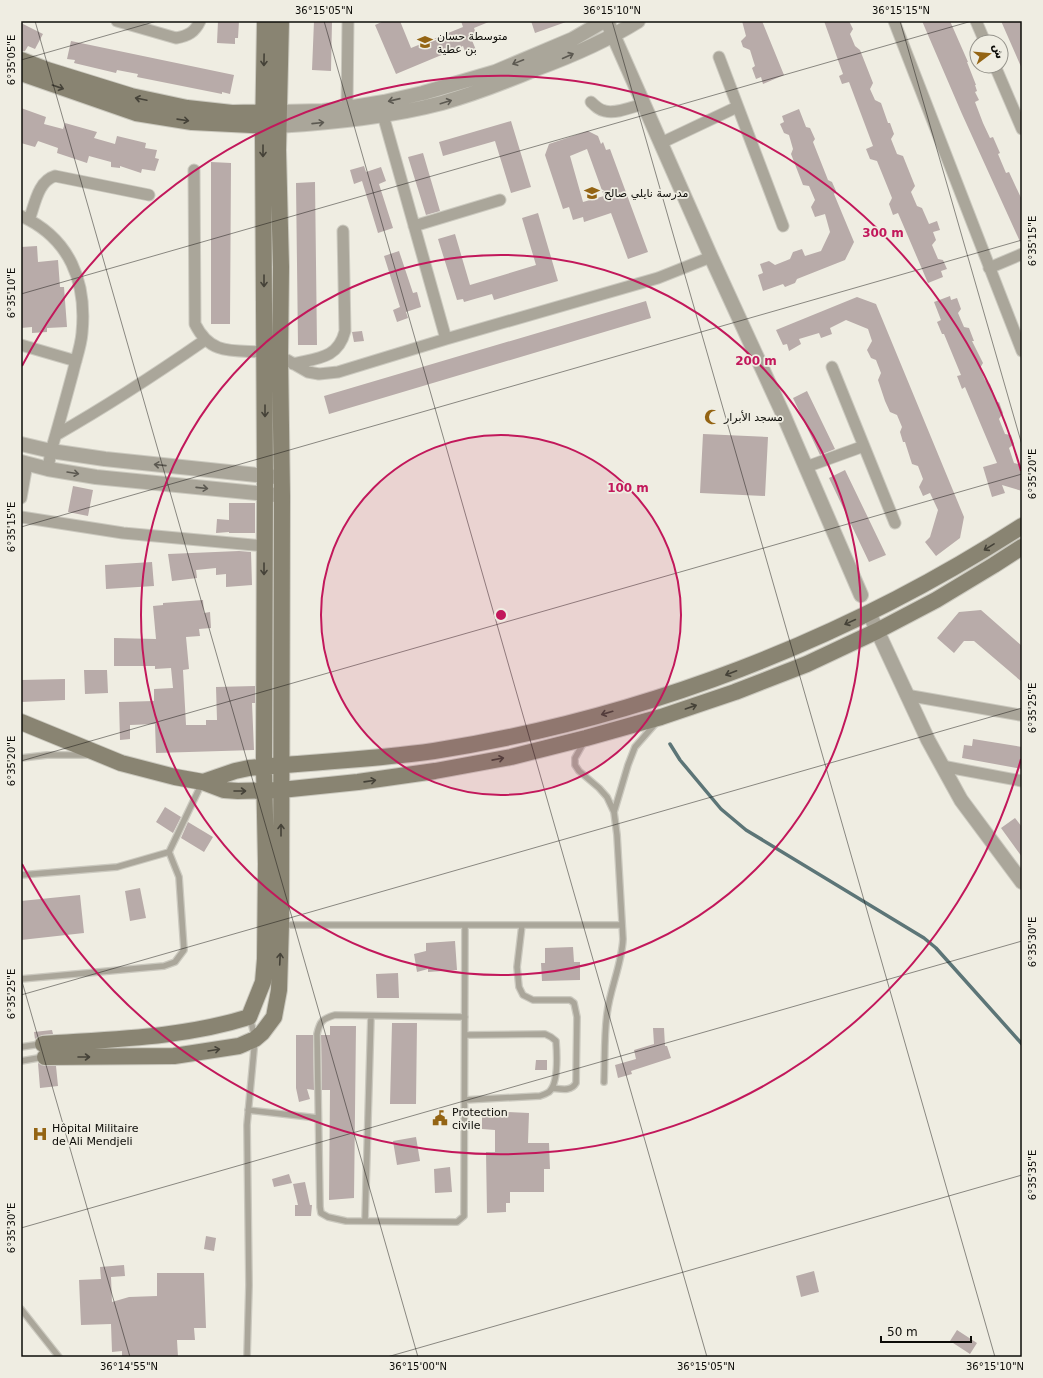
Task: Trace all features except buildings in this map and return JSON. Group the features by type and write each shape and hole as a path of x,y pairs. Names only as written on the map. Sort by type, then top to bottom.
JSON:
{"main road":[{"path":"44,1050 163,1036 229,1024 250,1017 263,982 266,864 264,790 265,476 263,119 265,21"},
{"path":"44,1050 174,1056 239,1046 255,1039 262,1033 274,1017 278,990 281,926 282,478 287,360 281,268 278,150 281,21"},
{"path":"21,60 47,70 123,94 187,108 232,113 263,119"},
{"path":"21,74 136,113 192,122 279,119"},
{"path":"202,782 235,771 264,767 357,760 433,751 508,737 583,720 656,699 728,674 799,646 928,582 1022,526"},
{"path":"21,722 101,756 148,771 202,782 224,790 281,790 358,782 435,771 511,756 586,738 661,717 735,692 807,664 877,631 943,596 1022,547"}],"street":[{"path":"117,21 176,38 184,37 192,33 198,27 200,21"},
{"path":"348,21 348,108"},
{"path":"279,119 384,102 423,93 495,72 573,39 604,21"},
{"path":"607,21 711,257 783,414 868,613 928,740 961,800 1022,882"},
{"path":"279,119 364,118 441,103 485,90 550,64 614,36 638,21"},
{"path":"894,21 1022,352"},
{"path":"976,21 982,34"},
{"path":"719,57 784,226"},
{"path":"999,74 1018,109 1022,128"},
{"path":"592,102 599,109 612,112 643,104"},
{"path":"661,143 737,107"},
{"path":"383,115 446,339"},
{"path":"194,170 195,324 205,340 211,345 222,349 264,352"},
{"path":"48,469 51,451 82,334 83,304 78,280 68,256 59,242 45,230 25,218 41,187 48,178 55,176 149,195"},
{"path":"414,226 500,200"},
{"path":"287,360 326,356 336,349 343,339 345,327 343,231"},
{"path":"989,268 1022,254"},
{"path":"287,360 308,372 329,374 658,278 711,257"},
{"path":"56,435 96,412 151,377 205,340"},
{"path":"21,345 76,360"},
{"path":"832,367 894,523"},
{"path":"21,444 51,451 160,466 282,478"},
{"path":"806,467 864,446"},
{"path":"21,498 24,463 48,469 96,477 282,496"},
{"path":"21,517 123,533 264,546"},
{"path":"906,694 1020,715"},
{"path":"942,766 1022,781"}],"lane":[{"path":"614,812 635,747 661,717"},
{"path":"586,738 575,758 575,765 579,771 600,788 607,797 614,812 617,835 622,925 622,952 607,1014 604,1082"},
{"path":"21,758 47,755 101,756"},
{"path":"21,979 164,966 175,962 184,950 179,877 169,852 202,782"},
{"path":"21,875 117,867 169,852"},
{"path":"465,925 465,1017 465,1100 464,1216 457,1222 346,1221 328,1217 322,1213 320,1207 318,1118 317,1034 319,1024 325,1018 335,1016 465,1017"},
{"path":"522,925 517,967 519,987 523,995 533,1000 570,1000 574,1003 577,1017 576,1083 574,1087 568,1090 552,1088"},
{"path":"281,926 622,925"},
{"path":"365,1221 371,1016"},
{"path":"247,1357 249,1285 247,1125 255,1039 250,1017"},
{"path":"465,1035 545,1034 551,1036 556,1042 557,1054 555,1082 548,1093 540,1096 465,1100"},
{"path":"21,1047 44,1050"},
{"path":"21,1061 44,1050"},
{"path":"248,1110 318,1118"},
{"path":"21,1310 59,1357"}],"waterway":[{"path":"670,744 680,760 721,809 746,830 924,938 936,948 1022,1044"}],"place":[{"name":"متوسطة حسان بن عطية","path":"425,42"},
{"name":"مدرسة نايلي صالح","path":"592,193"},
{"name":"مسجد الأبرار","path":"712,417"},
{"name":"Protection civile","path":"440,1118"},
{"name":"Hôpital Militaire de Ali Mendjeli","path":"40,1134"}]}
